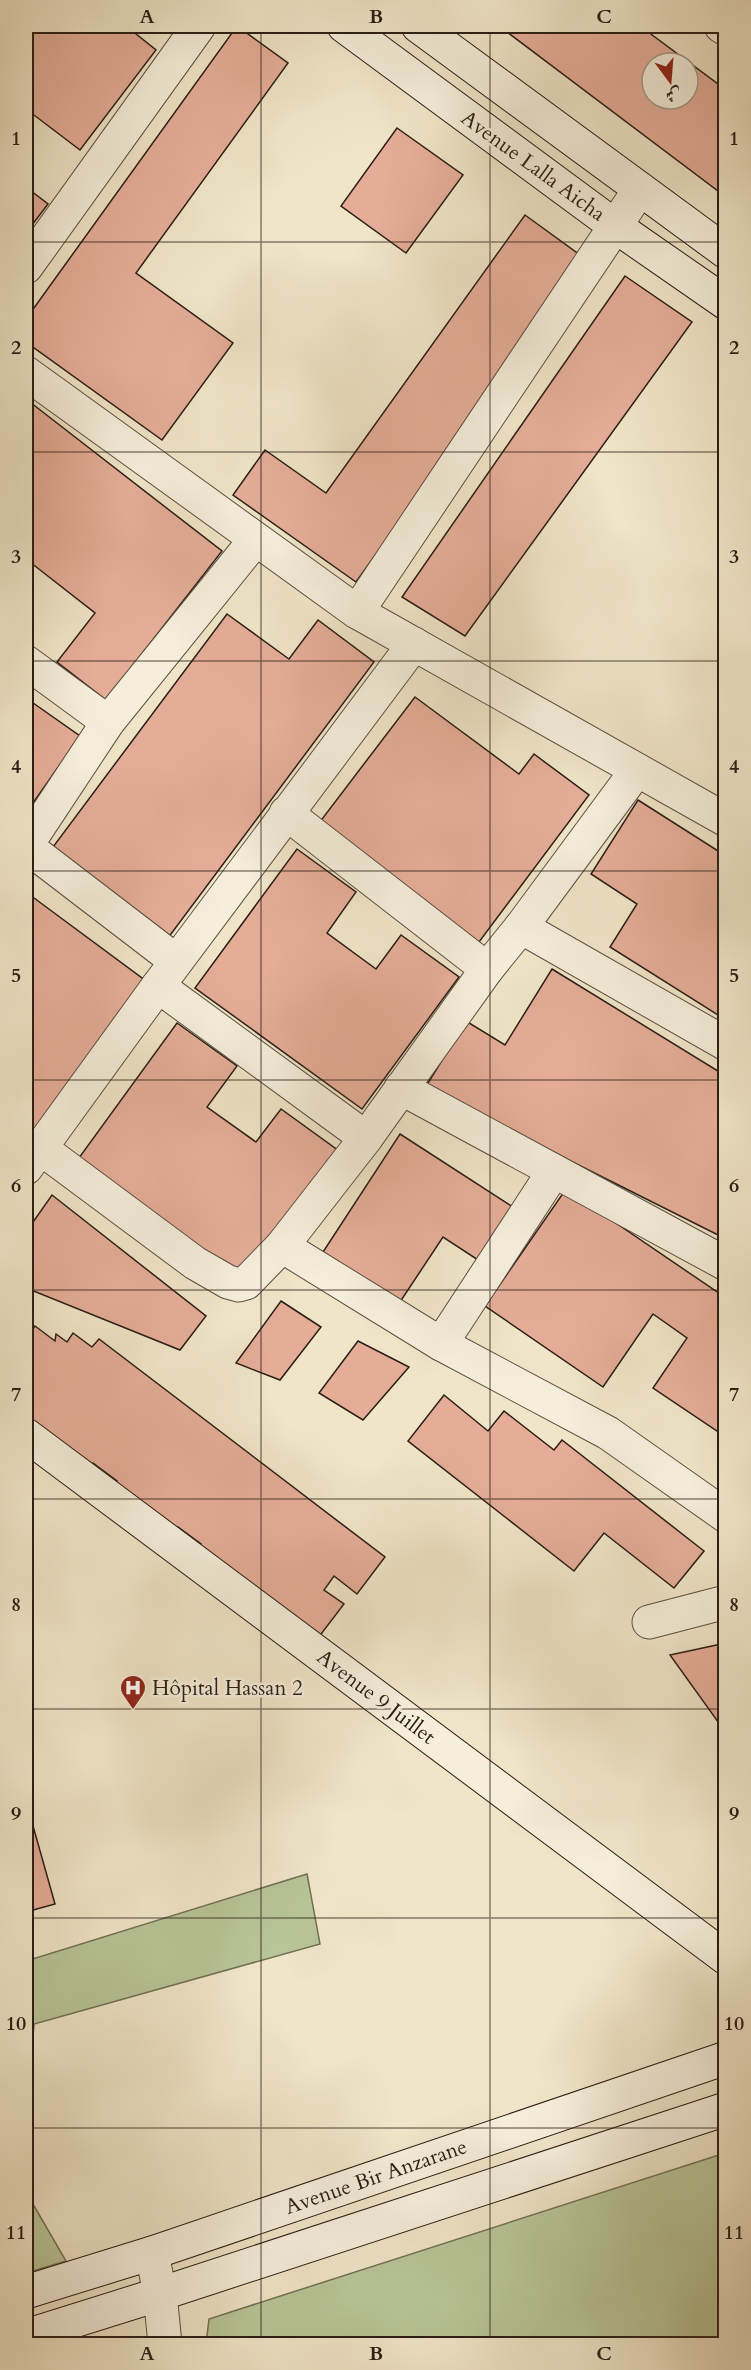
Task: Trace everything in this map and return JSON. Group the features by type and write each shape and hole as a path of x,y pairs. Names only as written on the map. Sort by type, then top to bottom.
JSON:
{"street":[{"path":"26,267 199,26"},
{"name":"Avenue Lalla Aicha","path":"344,26 615,226 726,303"},
{"path":"418,26 726,252"},
{"path":"721,26 726,29"},
{"path":"357,612 640,189"},
{"path":"26,373 357,612 726,820"},
{"path":"255,540 108,722 26,846 167,973 366,1138"},
{"path":"414,644 167,973 32,1158 195,1263 239,1285 254,1277 282,1246 366,1138 487,969 638,770"},
{"path":"26,662 108,722"},
{"path":"286,813 487,969"},
{"path":"521,927 726,1044"},
{"path":"401,1088 724,1259"},
{"path":"441,1344 554,1171"},
{"path":"282,1246 441,1344 608,1433 726,1516"},
{"name":"Avenue 9 Juillet","path":"26,1435 726,1958"},
{"path":"649,1622 726,1602"},
{"name":"Avenue Bir Anzarane","path":"26,2292 152,2253 726,2058"},
{"name":"Avenue Bir Anzarane","path":"26,2336 726,2109"},
{"path":"152,2253 160,2294 165,2344"}],"green space":[{"path":"307,1874 320,1944 34,2024 26,2122 26,1961"},
{"path":"725,2153 725,2344 206,2344 209,2319"},
{"path":"26,2192 66,2261 26,2273"}],"building":[{"path":"35,26 126,26 156,50 80,150 26,109 26,39"},
{"path":"237,26 288,63 136,273 233,343 162,440 26,342 26,319"},
{"path":"499,26 640,26 674,51 640,51 640,111 700,111 700,71 726,90 726,197"},
{"path":"397,128 463,175 406,253 341,206"},
{"path":"26,187 48,204 26,233"},
{"path":"525,215 587,260 356,582 233,495 265,450 326,493"},
{"path":"625,276 692,322 465,636 402,597"},
{"path":"26,399 222,551 106,700 57,662 95,613 26,559"},
{"path":"227,614 289,659 318,620 374,662 168,938 50,851"},
{"path":"415,697 519,774 534,754 589,795 479,942 319,823"},
{"path":"26,698 80,736 26,813"},
{"path":"638,800 726,856 726,1020 610,947 637,904 591,874"},
{"path":"297,849 356,892 327,933 376,969 401,935 459,977 362,1109 195,988"},
{"path":"30,895 146,981 26,1142 26,900"},
{"path":"552,969 726,1076 726,1227 720,1236 425,1088 466,1021 505,1045"},
{"path":"177,1023 237,1066 207,1107 256,1142 281,1109 339,1151 242,1283 76,1162"},
{"path":"400,1134 513,1207 478,1260 443,1237 400,1302 323,1252"},
{"path":"566,1189 726,1298 726,1437 653,1388 687,1338 653,1314 603,1387 485,1306"},
{"path":"52,1195 206,1316 180,1350 26,1288 26,1232"},
{"path":"281,1301 321,1327 280,1380 236,1363"},
{"path":"35,1326 55,1341 56,1334 67,1342 73,1333 92,1347 99,1339 385,1557 357,1594 334,1576 324,1590 344,1604 315,1642 195,1552 201,1544 178,1527 174,1533 112,1487 117,1481 93,1463 88,1470 26,1423 33,1413 26,1408 26,1330 30,1333"},
{"path":"358,1341 409,1367 363,1420 319,1393"},
{"path":"444,1395 488,1431 504,1411 554,1450 562,1440 704,1551 674,1588 604,1533 574,1571 408,1441"},
{"path":"726,1643 726,1733 670,1655"},
{"path":"26,1801 55,1904 26,1912"}],"place":[{"name":"Hôpital Hassan 2","path":"133,1711"}]}
